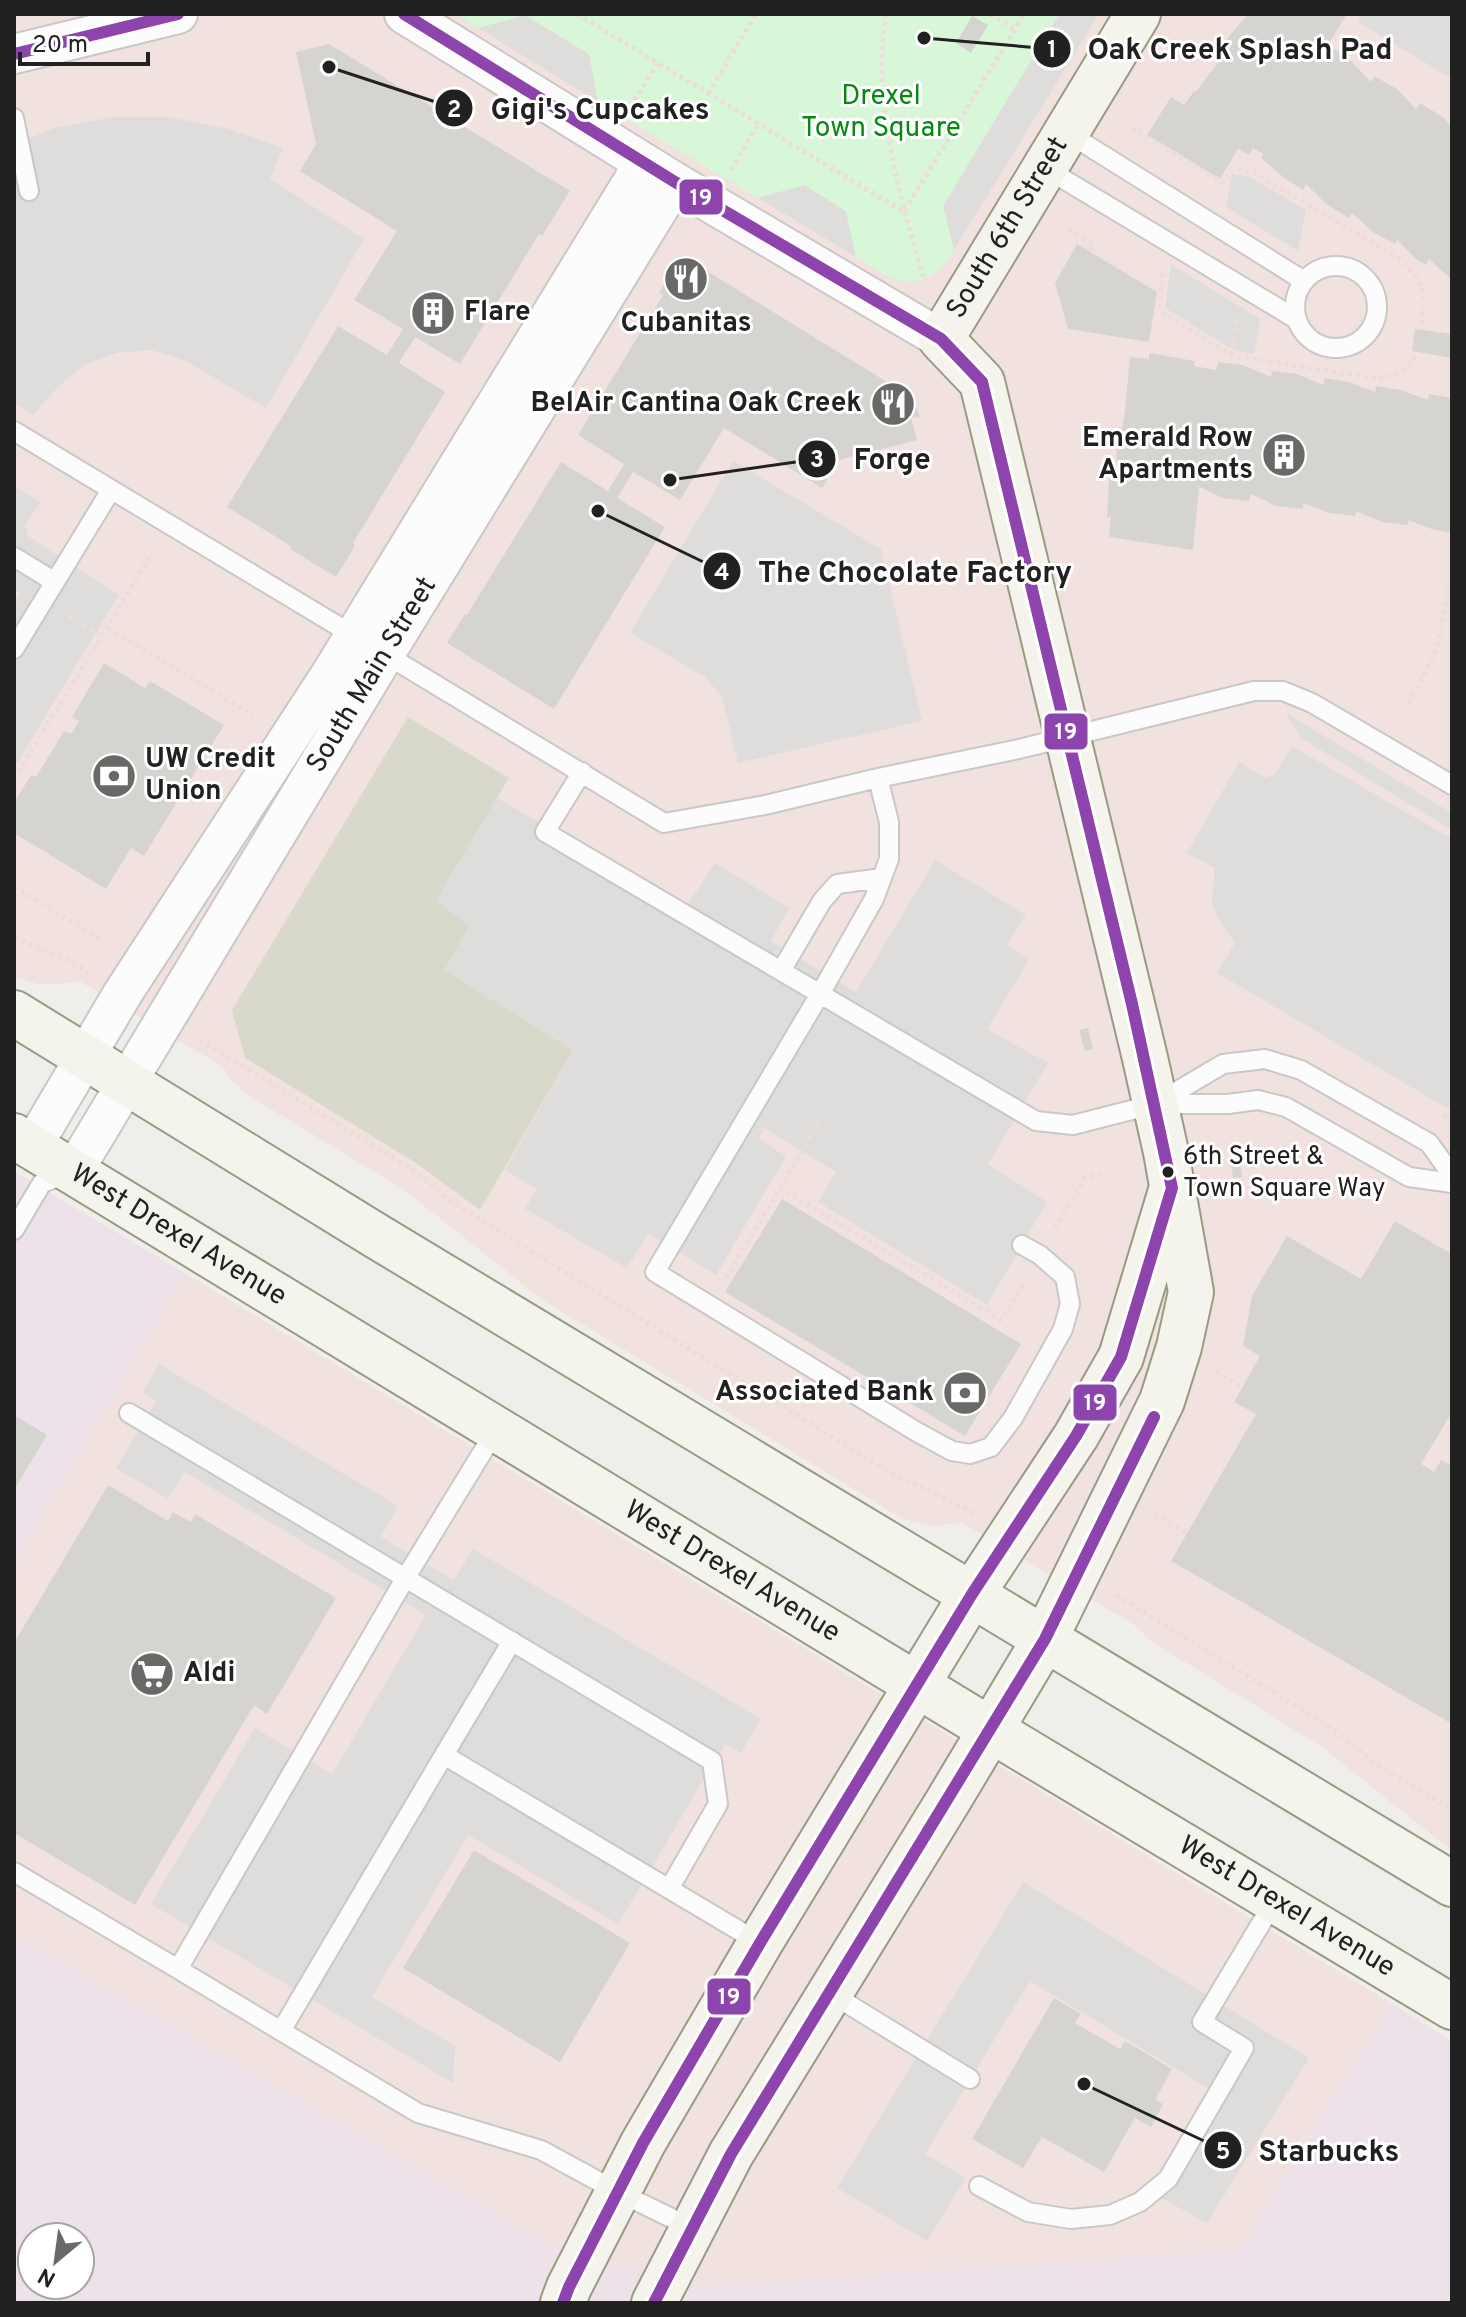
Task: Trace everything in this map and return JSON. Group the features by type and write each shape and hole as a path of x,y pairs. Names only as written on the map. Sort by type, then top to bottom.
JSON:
{"street":[{"path":"14,54 178,14"},
{"path":"404,14 659,172 941,339"},
{"name":"South 6th Street","path":"654,2303 731,2154 1045,1639 1162,1401 1179,1347 1191,1292 1155,1104 982,382 941,339 1138,14"},
{"name":"South Main Street","path":"40,1160 129,1083 370,645 659,172"},
{"name":"South Main Street","path":"40,1160 85,1057 123,993 370,645"},
{"path":"14,1013 378,1237 1452,1884"},
{"name":"West Drexel Avenue","path":"40,1160 496,1430 1452,2007"},
{"name":"South 6th Street","path":"563,2303 643,2143 760,1943 972,1594 1076,1436 1121,1357 1172,1188"}],"lane":[{"path":"14,118 29,191"},
{"path":"1056,150 1304,281"},
{"path":"1056,150 1296,319"},
{"path":"1327,267 1353,270 1365,278 1373,288 1377,315 1363,339 1352,346 1338,348 1325,347 1312,341 1296,319 1297,293 1304,281 1314,272 1327,267"},
{"path":"14,431 664,823 765,805 1019,749 1254,691 1283,691 1312,703 1452,785"},
{"path":"14,649 111,490"},
{"path":"14,557 55,582"},
{"path":"582,772 545,832 1036,1121 1073,1125 1155,1104 1228,1104 1258,1100 1286,1107 1409,1177 1452,1183"},
{"path":"878,778 889,822 889,859 874,899 655,1272 917,1432 952,1451 970,1454 991,1447 1013,1418 1063,1329 1070,1304 1065,1277 1040,1255 1022,1245"},
{"path":"781,971 822,901 837,884 882,878"},
{"path":"1155,1104 1223,1064 1265,1059 1301,1070 1429,1143 1452,1175"},
{"path":"14,1230 40,1160"},
{"path":"129,1413 712,1761 718,1804 669,1889"},
{"path":"178,1969 406,1577 496,1430"},
{"path":"281,2031 512,1641"},
{"path":"444,1755 760,1943"},
{"path":"14,1872 418,2113 541,2150 692,2228"},
{"path":"979,2186 1028,2212 1071,2219 1110,2215 1140,2202 1168,2179 1244,2048 1202,2022 1275,1900"},
{"path":"830,1993 970,2079"}],"path":[{"path":"577,14 904,212"},
{"path":"708,94 756,14"},
{"path":"886,14 884,82 889,144 904,212 924,278"},
{"path":"990,14 1015,29"},
{"path":"904,212 1024,14"},
{"path":"626,114 657,64"},
{"path":"728,174 758,125"},
{"path":"1132,128 1223,183 1232,169 1253,172 1400,259 1415,274 1424,296 1422,330"},
{"path":"1068,230 1093,244 1089,251"},
{"path":"14,779 153,552"},
{"path":"1408,703 1436,650 1449,586 1452,586"},
{"path":"108,628 255,717"},
{"path":"14,887 104,941"},
{"path":"14,937 74,963"},
{"path":"235,1060 408,1167 461,1208 886,1470 959,1504"},
{"path":"726,1278 818,1123"},
{"path":"1048,1240 1085,1178 1101,1174"},
{"path":"780,1188 1001,1320 1033,1268"},
{"path":"1211,1368 1242,1387"},
{"path":"1151,1512 1187,1533"},
{"path":"1145,1613 1330,1727 1376,1764 1452,1810"}],"shaded area":[{"name":"Drexel Town Square","path":"14,14 1452,14 1452,1851 1322,1747 1151,1641 1133,1624 962,1523 932,1526 901,1518 544,1301 403,1189 248,1095 233,1082 223,1067 79,981 38,984 14,977"},
{"path":"1059,14 1099,14 954,250 943,206"},
{"path":"1362,14 1452,14 1452,79 1358,22"},
{"path":"525,15 589,54 598,102 478,28"},
{"path":"113,117 169,117 229,129 283,148 270,179 364,239 266,408 184,360 151,350 117,353 86,364 58,387 33,415 14,403 14,144 58,127"},
{"path":"1232,174 1248,176 1306,210 1298,251 1226,207"},
{"path":"804,185 846,211 856,257 758,198"},
{"path":"1171,264 1260,319 1254,354 1234,350 1165,308"},
{"path":"733,461 881,549 922,721 738,763 722,697 705,677 630,633"},
{"path":"14,486 41,502 25,525 28,536 119,595 14,768 14,603 19,594 14,586"},
{"path":"1286,713 1452,813 1452,830 1301,738"},
{"path":"408,717 509,778 436,900 469,926 444,970 573,1050 480,1210 416,1163 245,1058 232,1010"},
{"path":"1292,746 1452,839 1452,1111 1217,973 1235,943 1218,919 1212,900 1215,868 1187,853 1239,762 1266,778 1275,774"},
{"path":"497,798 686,907 715,863 789,908 771,941 856,992 935,860 1026,915 1007,944 1029,960 987,1029 1048,1063 988,1164 1047,1202 987,1305 818,1202 836,1172 764,1128 759,1138 786,1157 716,1275 648,1234 627,1268 525,1209 537,1189 505,1170 573,1050 444,970 435,901"},
{"path":"14,1171 185,1273 14,1564"},
{"path":"185,1273 1391,2003 1239,2250 694,2287 554,2246 14,1935 14,1564"},
{"path":"159,1364 398,1506 381,1537 454,1580 473,1549 761,1719 741,1753 725,1744 618,1924 468,1835 372,1997 455,2046 453,2083 151,1904 255,1728 332,1774 426,1615 185,1472 168,1499 116,1468 156,1401 142,1393"},
{"path":"1023,1882 1309,2058 1207,2223 1158,2196 1218,2094 1030,1981 925,2154 966,2178 927,2241 837,2188"},
{"path":"14,1935 554,2246 695,2287 1239,2250 1391,2003 1452,2041 1452,2303 14,2303"}],"green space":[{"name":"Drexel Town Square","path":"456,14 1059,14 943,206 954,250 930,276 905,282 856,257 846,211 804,185 758,198 598,102 589,54 525,15 478,28"}],"building":[{"path":"1248,14 1347,14 1328,45 1348,58 1371,82 1374,76 1397,89 1416,109 1420,103 1443,117 1452,127 1452,280 1429,259 1426,265 1397,240 1395,244 1373,232 1352,213 1349,218 1326,204 1306,184 1303,190 1283,177 1261,158 1263,154 1253,148 1249,155 1238,149 1220,179 1147,135 1171,97 1184,105 1196,92 1219,61 1216,59 1229,36"},
{"path":"972,16 988,25 971,53 956,43"},
{"name":"Flare","path":"329,44 570,191 542,236 539,234 460,364 415,337 399,363 445,392 353,543 355,546 336,577 227,507 338,326 387,355 403,329 354,300 397,231 300,171 316,144 296,52"},
{"path":"1077,244 1157,292 1149,342 1068,329 1055,283"},
{"path":"681,255 913,398 920,417 911,418 917,440 839,460 822,488 724,428 680,500 633,472 617,498 665,527 554,709 447,643 561,462 608,491 624,464 578,435 663,295 659,293"},
{"path":"1415,329 1452,334 1452,358 1412,351"},
{"name":"Emerald Row Apartments","path":"1149,353 1195,361 1194,366 1216,370 1218,362 1242,365 1271,377 1272,371 1297,374 1323,385 1325,378 1349,382 1375,392 1376,386 1401,390 1428,400 1429,394 1452,398 1452,533 1408,520 1408,525 1382,522 1356,511 1355,516 1329,513 1303,503 1303,509 1276,506 1251,494 1249,501 1223,498 1199,487 1193,550 1109,537 1109,479 1115,481 1118,427 1122,428 1125,411 1130,357 1149,359"},
{"name":"UW Credit Union","path":"104,663 145,688 150,681 224,725 144,856 131,848 106,889 14,833 14,803 31,775 36,777 64,731 71,734 79,721 72,717"},
{"path":"1088,1028 1093,1049 1085,1051 1079,1030"},
{"path":"1239,1155 1242,1177 1233,1178 1230,1157"},
{"path":"782,1199 1021,1344 965,1436 725,1292"},
{"path":"1395,1221 1452,1254 1452,1412 1421,1464 1434,1472 1441,1460 1452,1466 1452,1724 1171,1561 1256,1414 1234,1402 1260,1356 1243,1346 1252,1296 1287,1236 1361,1279"},
{"path":"14,1415 47,1435 14,1490"},
{"name":"Aldi","path":"108,1485 168,1521 173,1512 191,1522 195,1514 336,1598 267,1714 254,1705 135,1905 14,1833 14,1643"},
{"path":"474,1850 630,1943 560,2062 403,1968"},
{"path":"1054,1998 1081,2014 1075,2023 1120,2049 1125,2041 1172,2069 1155,2100 1163,2104 1151,2127 1135,2118 1104,2172 1042,2137 1023,2168 972,2139"}],"transit line":[{"name":"19","path":"14,54 178,14"},
{"name":"19","path":"404,14 675,182 941,339 982,382 1132,1004 1172,1188 1121,1357 1076,1436 972,1594 760,1943 643,2143 563,2303"},
{"name":"19","path":"654,2303 731,2154 1045,1639 1154,1417"}],"place":[{"name":"Oak Creek Splash Pad","path":"924,38"},
{"name":"Gigi's Cupcakes","path":"329,67"},
{"name":"Cubanitas","path":"686,279"},
{"name":"Flare","path":"433,313"},
{"name":"BelAir Cantina Oak Creek","path":"893,404"},
{"name":"Emerald Row Apartments","path":"1284,455"},
{"name":"Forge","path":"670,480"},
{"name":"The Chocolate Factory","path":"598,511"},
{"name":"UW Credit Union","path":"114,776"},
{"name":"6th Street & Town Square Way","path":"1168,1172"},
{"name":"Associated Bank","path":"965,1393"},
{"name":"Aldi","path":"152,1674"},
{"name":"Starbucks","path":"1084,2084"}]}
